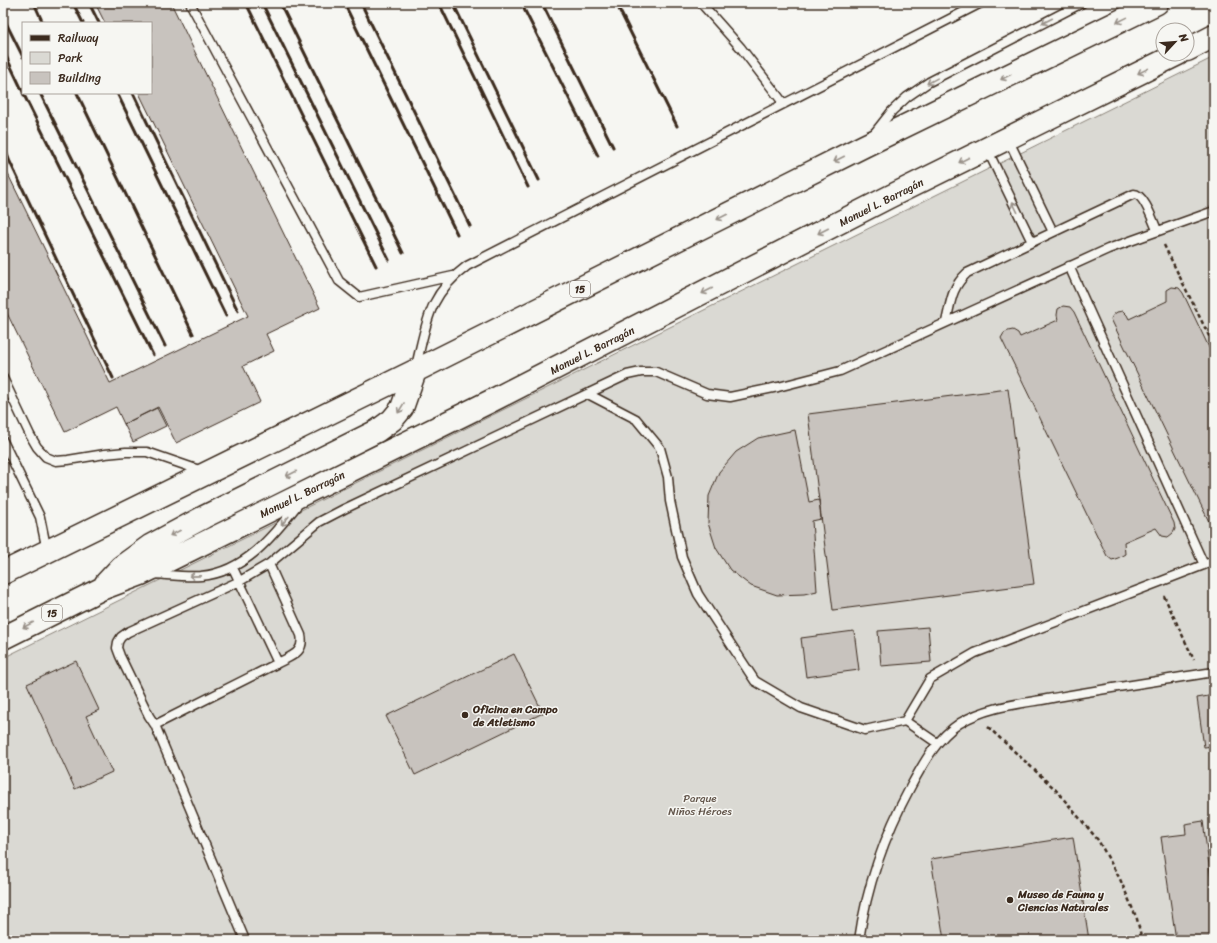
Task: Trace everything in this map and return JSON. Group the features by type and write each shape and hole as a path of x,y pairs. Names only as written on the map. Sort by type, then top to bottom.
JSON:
{"highway":[{"name":"15","path":"3,573 415,372 864,146 1157,3"},
{"path":"1195,46 1214,36"},
{"name":"Manuel L. Barragán","path":"3,638 101,589 141,574 494,400 986,148 1162,62"},
{"path":"101,589 121,567 150,546 204,517 377,431 392,420 402,408 415,372"}],"lane":[{"path":"190,3 339,281 358,297 453,276"},
{"path":"701,3 741,48 784,104"},
{"path":"415,372 432,307 443,288 453,276 467,266 981,3"},
{"path":"864,146 892,111 907,96 929,82 1082,3"},
{"path":"1008,138 1053,232"},
{"path":"986,148 1032,242"},
{"path":"946,322 954,289 958,281 967,273 1134,194 1137,194 1142,198 1157,230"},
{"path":"244,940 154,725 120,656 117,648 121,637 128,632 240,581 269,564 319,522 337,512 627,375 641,372 656,372 707,394 730,397 778,387 840,371 1108,249 1157,230 1214,211"},
{"path":"1069,266 1204,565"},
{"path":"3,378 37,448 46,457 56,461 105,454 148,452 206,473"},
{"path":"588,394 636,419 660,448 668,477 670,501 682,557 698,594 755,681 801,708 866,730 905,721 937,742"},
{"path":"3,442 40,518 47,552"},
{"path":"141,574 201,576 233,568 261,547 310,490"},
{"path":"905,721 930,678 975,653 1214,561"},
{"path":"154,725 278,663 297,653 301,648 303,643 301,635 269,564"},
{"path":"233,568 278,663"},
{"path":"859,940 871,881 881,849 895,816 919,771 937,742 948,731 962,722 996,708 1214,672"}],"path":[{"path":"1157,230 1214,346"},
{"path":"1157,583 1201,674"},
{"path":"976,716 1055,789 1098,840 1120,879 1137,919 1142,940"}],"green space":[{"name":"Parque Niños Héroes","path":"1214,57 1214,940 3,940 3,658"}],"building":[{"path":"95,3 171,3 320,308 266,334 274,351 243,366 260,402 176,443 158,407 124,424 116,407 65,432 3,305 3,164 110,383 248,316 139,94 152,94 152,22 104,22"},
{"path":"1172,287 1179,288 1183,293 1214,358 1214,532 1111,319 1117,312 1123,311 1129,319 1167,301 1167,290"},
{"path":"1063,306 1070,307 1074,312 1174,523 1175,529 1168,537 1162,536 1156,528 1124,542 1125,554 1112,560 1107,556 1001,338 1004,333 1013,330 1018,333 1020,337 1058,320 1058,309"},
{"path":"1008,389 1034,584 833,610 808,414"},
{"path":"157,408 166,426 133,442 124,424"},
{"path":"795,430 809,502 819,500 821,519 812,521 817,591 804,594 777,595 751,586 730,570 716,548 708,523 709,496 719,472 736,452 758,438"},
{"path":"928,627 931,662 881,666 878,631"},
{"path":"854,631 859,670 806,677 801,638"},
{"name":"Oficina en Campo de Atletismo","path":"514,654 543,713 415,775 386,716"},
{"path":"76,661 99,710 86,716 112,772 75,789 27,684"},
{"path":"1214,695 1214,746 1204,747 1197,698"},
{"path":"1203,821 1214,902 1214,940 1176,940 1161,837 1186,834 1185,824"},
{"name":"Museo de Fauna y Ciencias Naturales","path":"1073,837 1089,940 944,940 931,859"}],"railway":[{"path":"34,3 43,22"},
{"path":"73,3 82,22"},
{"path":"89,3 98,22"},
{"path":"246,3 376,266"},
{"path":"262,3 389,260"},
{"path":"280,3 403,253"},
{"path":"344,3 457,234"},
{"path":"361,3 470,226"},
{"path":"439,3 528,187"},
{"path":"453,3 539,180"},
{"path":"521,3 598,156"},
{"path":"542,3 613,147"},
{"path":"616,3 677,126"},
{"path":"3,17 22,55"},
{"path":"3,50 22,90"},
{"path":"23,94 153,355"},
{"path":"40,94 165,346"},
{"path":"77,94 193,334"},
{"path":"117,94 226,316"},
{"path":"133,94 238,311"},
{"path":"3,144 10,162 113,378"}],"place":[{"name":"Oficina en Campo de Atletismo","path":"465,715"},
{"name":"Museo de Fauna y Ciencias Naturales","path":"1010,900"}]}
